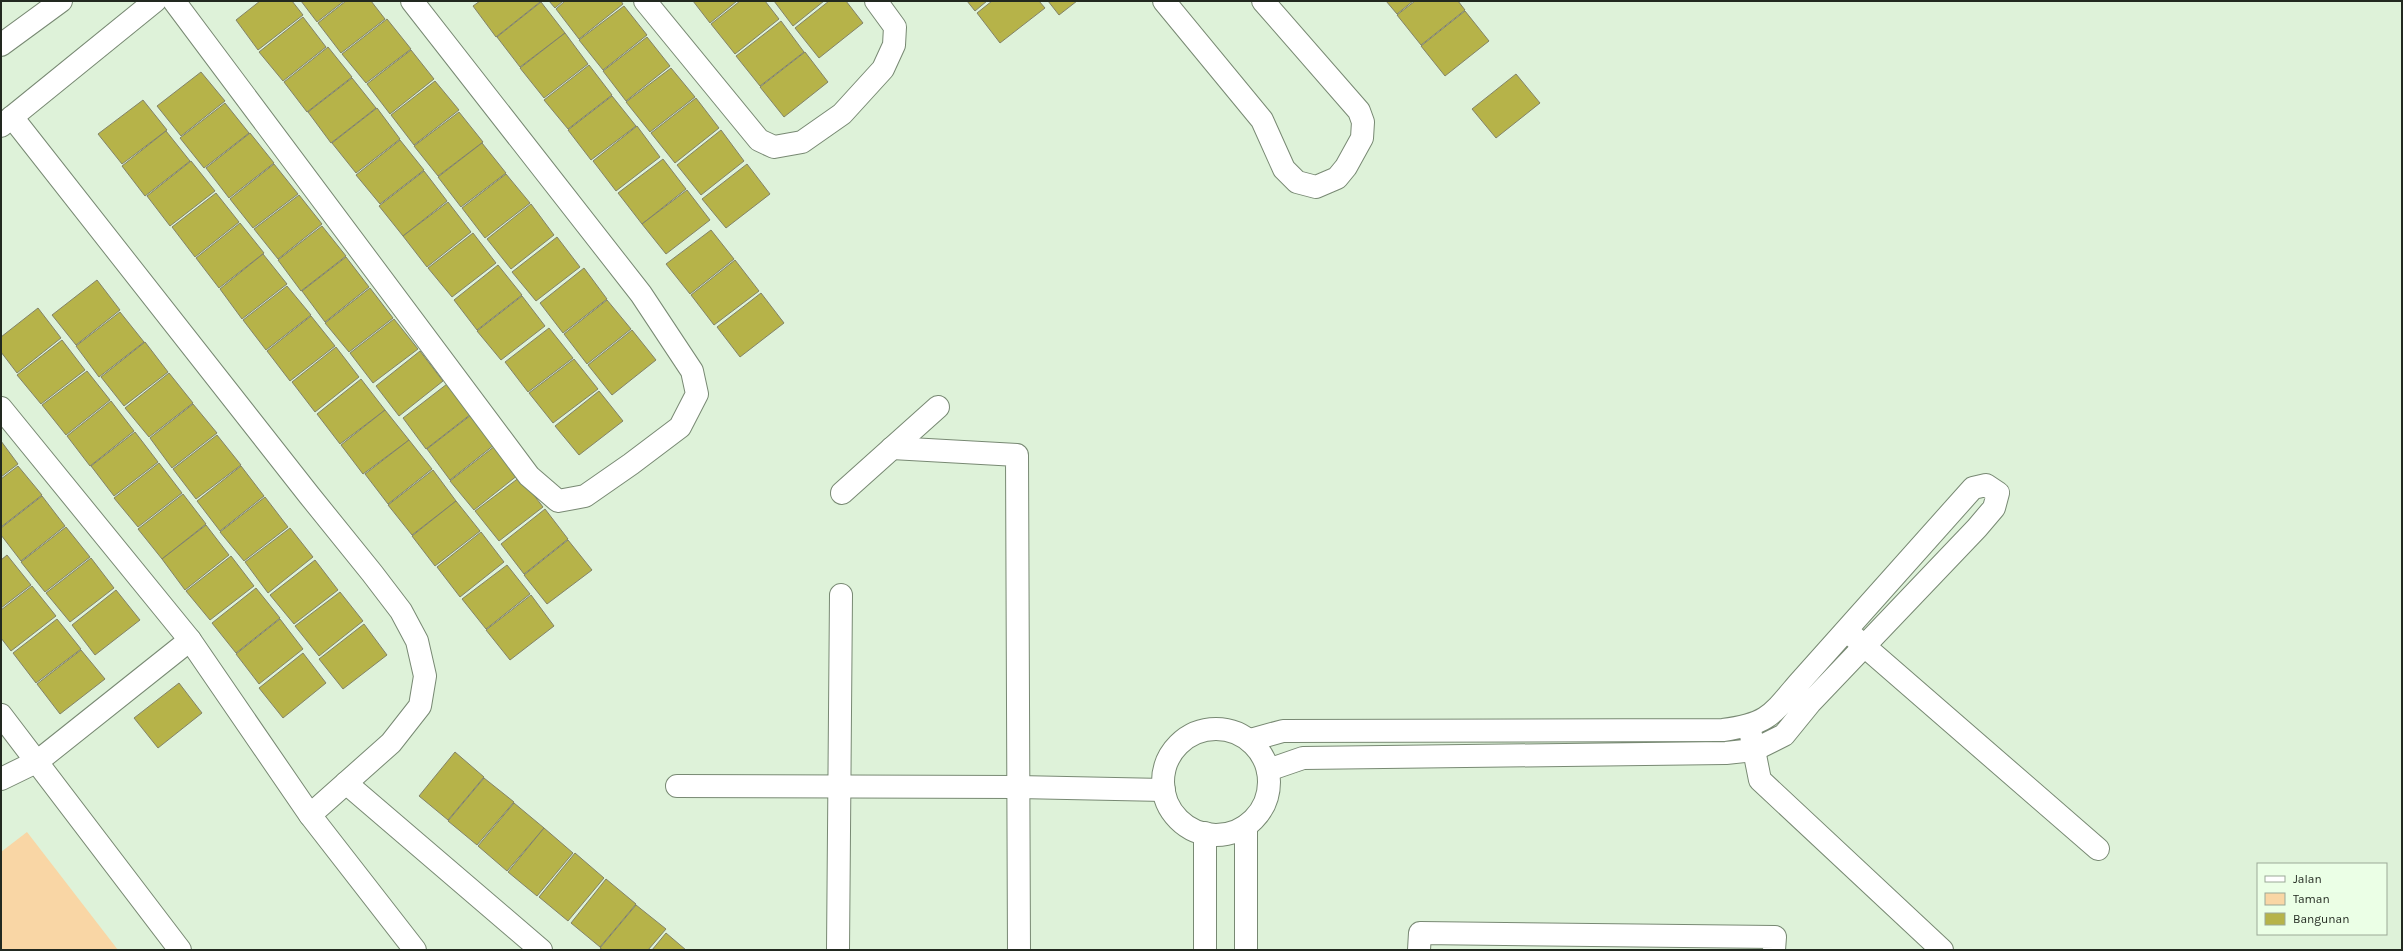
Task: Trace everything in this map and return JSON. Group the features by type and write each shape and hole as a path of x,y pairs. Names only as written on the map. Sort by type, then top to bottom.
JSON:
{"street":[{"path":"1,45 61,1"},
{"path":"155,1 7,122 372,573 401,611 417,641 425,676 420,706 391,743 310,815"},
{"path":"174,1 529,476 558,501 585,496 680,427 697,394 692,371 641,294 412,1"},
{"path":"645,1 759,140 774,147 802,142 842,114 883,69 894,45 894,28 876,1"},
{"path":"1164,1 1262,120 1284,169 1297,182 1316,187 1328,184 1337,178 1355,155 1362,138 1361,117 1359,111 1263,1"},
{"path":"842,492 938,407"},
{"path":"1,408 190,640 310,815 415,950"},
{"path":"892,448 1017,455 1019,950"},
{"path":"1250,740 1283,732 1723,730 1749,726 1774,714 1846,629 1973,488 1986,485 1998,493 1994,508 1977,528 1810,703 1784,735 1754,750 1726,753 1303,758 1268,770"},
{"path":"838,950 841,595"},
{"path":"1846,629 1863,647 2098,849"},
{"path":"1,779 38,761 190,640"},
{"path":"1,715 38,761 180,950"},
{"path":"1749,726 1760,780 1942,950"},
{"path":"1210,728 1231,730 1250,740 1262,754 1268,770 1269,791 1261,811 1246,826 1227,834 1206,833 1186,825 1171,809 1164,790 1164,768 1174,749 1190,735 1210,728"},
{"path":"346,783 541,950"},
{"path":"677,786 1018,787 1164,790"},
{"path":"1246,826 1246,950"},
{"path":"1205,950 1206,833"},
{"path":"1419,950 1420,933 1598,943 1775,936 1774,950"}],"green space":[{"path":"27,832 118,950 1,950 1,852"}],"building":[{"path":"260,1 292,1 303,15 258,50 236,20"},
{"path":"301,1 344,1 317,22"},
{"path":"346,1 371,1 385,19 341,53 318,23"},
{"path":"480,1 540,2 496,37 473,6"},
{"path":"549,1 563,1 555,8"},
{"path":"565,1 621,1 623,4 579,39 556,9"},
{"path":"693,1 737,1 710,23"},
{"path":"740,1 765,1 779,19 735,54 711,24"},
{"path":"774,1 824,1 793,26"},
{"path":"829,1 846,1 863,23 819,58 795,28"},
{"path":"967,1 987,1 975,11"},
{"path":"992,1 1039,1 1045,8 1000,43 977,13"},
{"path":"1048,1 1077,1 1059,15"},
{"path":"1386,1 1413,1 1397,14"},
{"path":"1415,1 1458,1 1465,10 1421,45 1397,15"},
{"path":"541,2 565,33 520,67 497,37"},
{"path":"624,6 647,35 603,70 579,40"},
{"path":"1465,11 1489,41 1445,76 1421,46"},
{"path":"303,17 326,47 283,81 259,52"},
{"path":"387,19 411,49 366,83 342,54"},
{"path":"781,21 804,52 760,86 736,56"},
{"path":"565,33 588,64 544,98 520,68"},
{"path":"647,37 670,66 626,101 603,71"},
{"path":"328,47 352,77 307,112 284,82"},
{"path":"411,50 434,79 390,114 367,84"},
{"path":"805,52 828,82 784,117 760,87"},
{"path":"589,65 612,95 568,129 544,100"},
{"path":"671,68 695,97 650,132 626,102"},
{"path":"201,72 225,101 181,136 157,106"},
{"path":"1516,74 1540,103 1496,138 1472,109"},
{"path":"352,78 376,108 331,143 308,112"},
{"path":"435,81 459,110 414,145 391,115"},
{"path":"612,96 636,126 591,160 568,130"},
{"path":"696,98 719,128 675,163 651,133"},
{"path":"143,100 167,130 122,164 98,134"},
{"path":"225,103 249,133 204,168 180,138"},
{"path":"377,108 400,139 356,173 332,143"},
{"path":"459,112 483,142 438,176 414,146"},
{"path":"637,126 660,157 616,191 593,161"},
{"path":"721,130 744,161 701,195 677,165"},
{"path":"166,131 190,161 145,196 122,166"},
{"path":"250,133 274,163 229,198 206,168"},
{"path":"400,140 424,170 380,204 356,175"},
{"path":"482,143 506,173 461,207 438,177"},
{"path":"663,159 686,189 642,224 618,193"},
{"path":"191,161 215,191 170,226 147,196"},
{"path":"274,164 298,194 253,228 230,199"},
{"path":"747,164 770,194 726,228 702,199"},
{"path":"424,171 447,201 403,236 379,206"},
{"path":"506,174 530,203 485,238 462,208"},
{"path":"687,190 710,220 666,254 642,224"},
{"path":"216,193 239,222 195,257 172,227"},
{"path":"299,195 322,224 278,259 254,229"},
{"path":"448,202 471,232 427,267 403,236"},
{"path":"531,204 554,235 511,269 487,239"},
{"path":"240,223 264,253 219,288 196,258"},
{"path":"322,226 346,256 301,291 278,260"},
{"path":"711,230 734,259 690,294 666,264"},
{"path":"473,233 496,263 452,297 428,268"},
{"path":"557,237 580,267 536,301 512,272"},
{"path":"263,254 287,284 242,319 220,289"},
{"path":"346,257 369,287 325,322 302,291"},
{"path":"735,260 759,291 714,325 691,295"},
{"path":"498,265 522,295 477,330 454,300"},
{"path":"584,268 607,299 563,333 540,303"},
{"path":"97,280 120,310 76,345 52,315"},
{"path":"287,286 311,315 266,350 243,320"},
{"path":"370,288 393,318 349,352 325,323"},
{"path":"761,293 784,323 740,357 717,327"},
{"path":"522,296 545,326 501,360 477,331"},
{"path":"607,300 631,329 587,364 564,334"},
{"path":"38,308 61,338 17,373 1,352 1,337"},
{"path":"120,312 144,342 99,377 76,346"},
{"path":"311,316 335,346 290,381 267,351"},
{"path":"394,319 418,349 373,383 350,353"},
{"path":"549,328 573,358 528,392 505,362"},
{"path":"632,330 656,360 612,395 588,365"},
{"path":"62,340 85,370 41,404 17,375"},
{"path":"145,342 168,372 124,406 101,377"},
{"path":"336,347 359,377 315,412 292,382"},
{"path":"420,351 443,381 399,416 376,386"},
{"path":"574,359 598,389 553,423 529,393"},
{"path":"87,371 110,400 66,435 42,405"},
{"path":"169,373 193,403 149,437 125,408"},
{"path":"361,379 385,410 340,444 317,414"},
{"path":"447,384 471,414 426,449 403,418"},
{"path":"599,391 623,421 579,455 555,426"},
{"path":"111,401 134,431 90,466 67,436"},
{"path":"193,404 217,433 172,468 150,438"},
{"path":"385,410 409,440 363,474 341,445"},
{"path":"471,415 494,445 450,480 427,449"},
{"path":"135,432 158,462 114,496 91,466"},
{"path":"217,435 241,465 196,499 173,469"},
{"path":"409,440 432,469 388,504 365,474"},
{"path":"1,441 18,464 1,477"},
{"path":"495,446 518,475 474,510 450,481"},
{"path":"159,463 182,493 138,527 114,498"},
{"path":"18,466 42,495 1,527 1,479"},
{"path":"241,466 264,496 220,531 197,501"},
{"path":"433,470 456,501 412,535 388,505"},
{"path":"520,477 543,507 499,541 475,511"},
{"path":"183,494 206,524 162,559 138,529"},
{"path":"42,496 65,526 21,561 1,535 1,528"},
{"path":"265,497 288,527 244,561 220,532"},
{"path":"456,501 480,531 435,566 412,536"},
{"path":"545,509 568,539 524,574 501,544"},
{"path":"206,525 229,555 185,590 162,559"},
{"path":"66,527 90,557 45,592 21,562"},
{"path":"290,528 313,557 268,593 245,562"},
{"path":"481,532 504,562 460,597 437,567"},
{"path":"568,540 592,570 547,604 524,575"},
{"path":"7,555 31,585 1,608 1,560"},
{"path":"231,556 254,586 210,620 186,591"},
{"path":"91,558 114,588 70,622 46,593"},
{"path":"315,560 338,590 294,624 270,595"},
{"path":"507,565 530,594 486,629 462,599"},
{"path":"32,586 56,616 11,651 1,638 1,610"},
{"path":"256,588 280,618 236,653 212,623"},
{"path":"116,590 140,620 95,655 72,625"},
{"path":"340,592 363,621 319,656 295,626"},
{"path":"531,595 554,626 510,660 486,630"},
{"path":"57,619 81,649 36,683 13,653"},
{"path":"280,619 303,649 259,684 236,654"},
{"path":"364,624 387,655 343,689 319,659"},
{"path":"81,650 105,679 60,714 37,684"},
{"path":"303,653 326,683 283,718 259,688"},
{"path":"179,683 202,713 158,748 134,718"},
{"path":"455,752 484,777 448,820 419,796"},
{"path":"484,778 514,802 477,845 448,821"},
{"path":"514,803 544,828 507,871 478,846"},
{"path":"544,828 573,853 537,896 508,872"},
{"path":"575,853 604,878 568,921 539,897"},
{"path":"606,879 636,904 600,947 571,923"},
{"path":"636,905 666,929 648,950 603,950 600,948"},
{"path":"666,933 686,950 652,950"}]}
